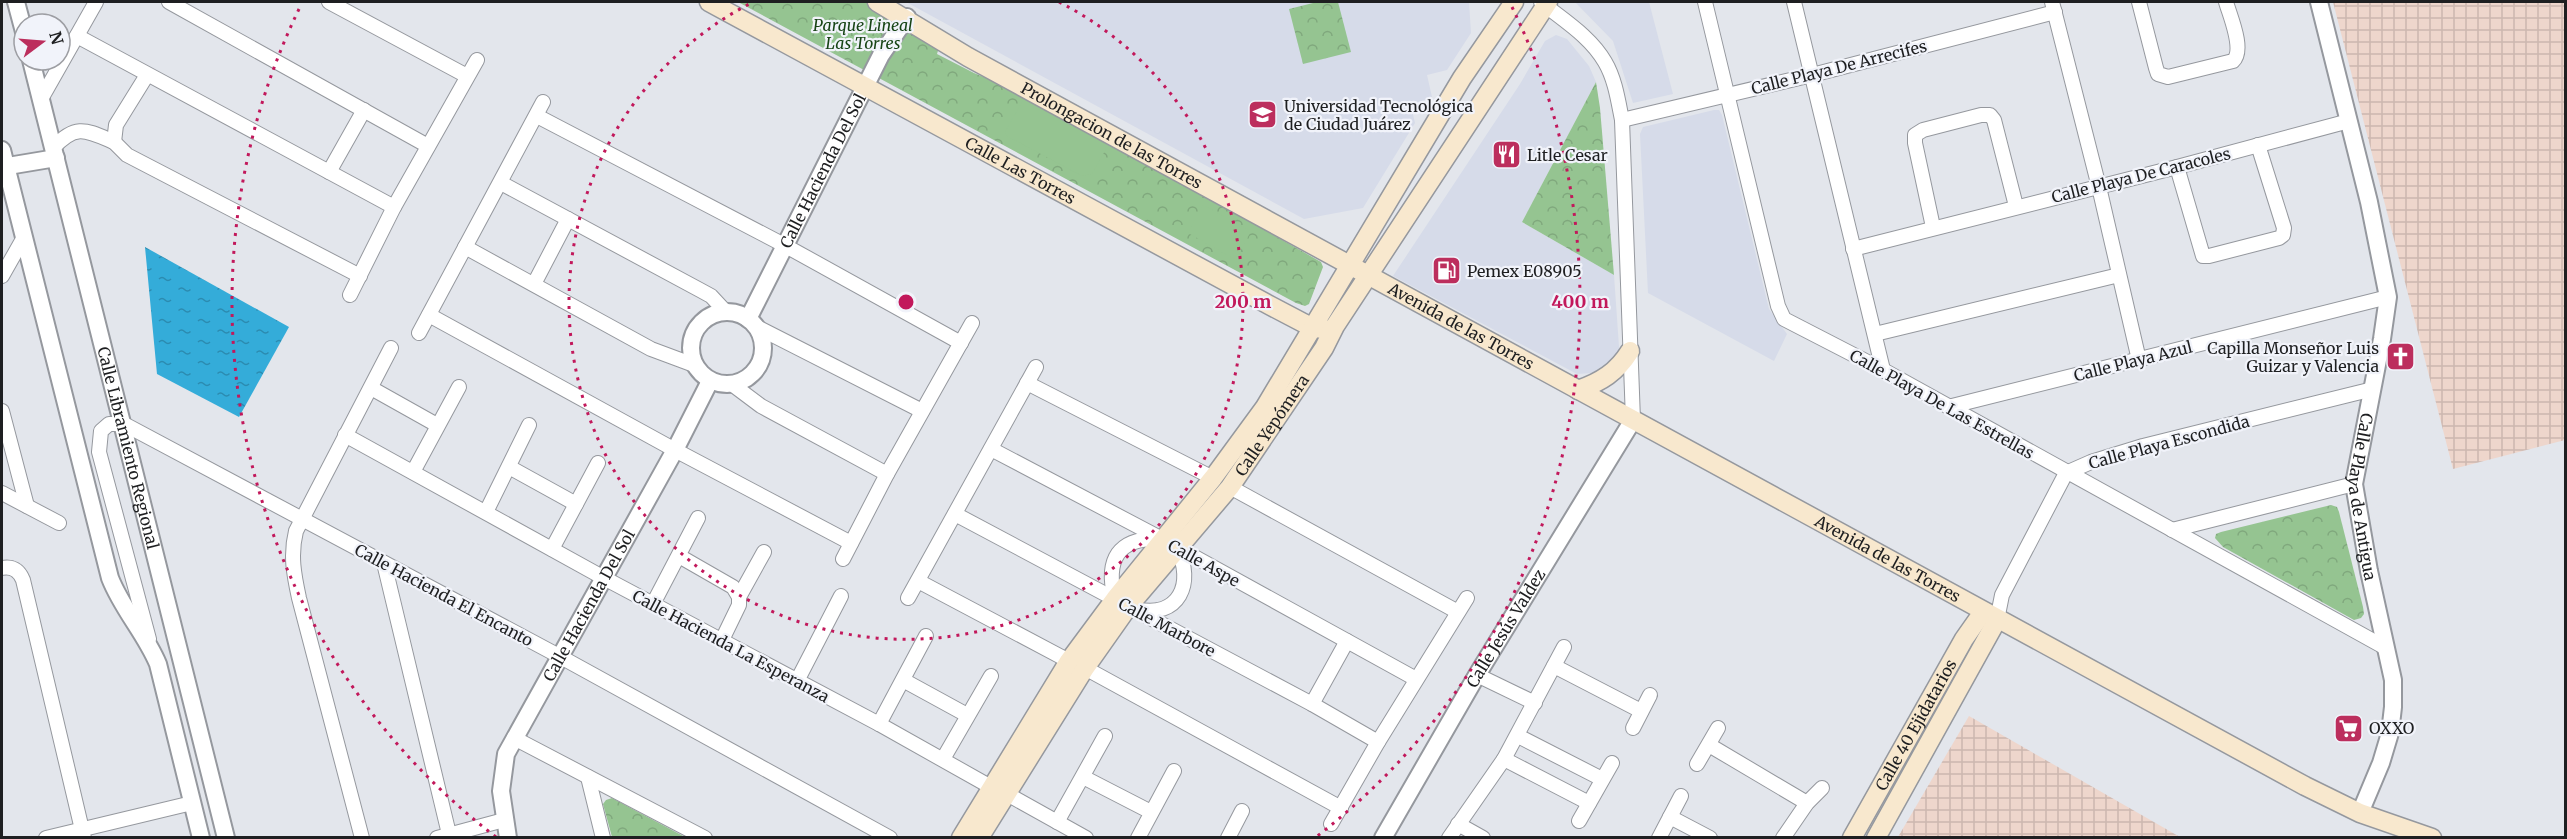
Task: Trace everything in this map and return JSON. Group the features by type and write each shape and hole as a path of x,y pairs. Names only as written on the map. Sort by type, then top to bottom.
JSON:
{"main road":[{"name":"Calle Las Torres","path":"709,2 1313,328"},
{"name":"Prolongacion de las Torres","path":"878,2 907,17 926,32 968,57 1348,265"},
{"name":"Calle Yepómera","path":"961,837 999,790 1078,665 1121,603 1170,544 1213,478 1265,407 1461,78 1514,2"},
{"name":"Calle Yepómera","path":"1170,544 1230,487 1324,348 1335,326 1545,3"},
{"name":"Avenida de las Torres","path":"1348,265 2320,794 2360,813 2432,837"},
{"path":"1313,328 1324,329 1335,326"},
{"path":"1578,390 1609,376 1623,363 1630,351"},
{"name":"Calle 40 Ejidatarios","path":"1851,837 1964,639 1990,616"},
{"name":"Calle 40 Ejidatarios","path":"1876,837 1990,616"},
{"name":"Calle Yepómera","path":"979,837 999,790"}],"street":[{"path":"41,99 96,2"},
{"path":"329,2 467,76"},
{"name":"Calle Playa De Las Estrellas","path":"1705,2 1782,315 1789,322 1883,370 2386,648"},
{"path":"1794,2 1883,370"},
{"path":"2139,2 2154,63 2158,74 2163,76 2233,61 2237,58 2239,49 2226,2"},
{"name":"Calle Playa de Antigua","path":"2319,2 2369,202 2388,297 2354,483 2369,571 2393,680 2391,724 2380,763 2360,813"},
{"path":"177,3 428,146"},
{"path":"1545,3 1584,36 1601,56 1614,85 1622,120 1633,420"},
{"path":"2054,7 2139,360"},
{"name":"Calle Playa De Arrecifes","path":"1622,120 1812,75 2054,7"},
{"name":"Calle Hacienda Del Sol","path":"753,323 784,245 881,55 907,17"},
{"path":"77,36 394,207"},
{"path":"350,296 394,207 477,60"},
{"name":"Calle Libramiento Regional","path":"34,72 226,837"},
{"path":"114,142 116,125 147,75"},
{"path":"419,333 543,102"},
{"path":"329,172 364,110"},
{"path":"1933,227 1915,135 1958,121 1990,115 1996,125 2016,206"},
{"path":"537,116 784,245 961,343"},
{"name":"Calle Playa De Caracoles","path":"1853,249 2349,121"},
{"path":"4,167 54,153 65,135 85,130 114,142 127,155 360,276"},
{"path":"2176,167 2203,256 2279,238 2283,235 2284,228 2258,145"},
{"path":"2,150 4,167 110,578 116,594 151,646"},
{"path":"501,183 700,290 725,311"},
{"path":"534,284 567,219"},
{"path":"2,276 23,239"},
{"path":"465,248 651,349 694,364"},
{"path":"1875,334 2120,275"},
{"name":"Calle Playa Azul","path":"1948,407 2388,297"},
{"path":"753,323 762,339 764,351 754,374 733,385 722,385 710,381 701,374 690,353 695,330 702,321 713,314 725,311 737,313 922,411"},
{"path":"429,315 850,543"},
{"path":"843,559 887,474 972,323"},
{"path":"362,837 294,574 293,544 303,518 391,348"},
{"path":"908,598 1036,367"},
{"name":"Calle Hacienda Del Sol","path":"508,837 504,820 502,771 506,754 675,450 710,381"},
{"path":"1027,382 1213,478"},
{"path":"733,385 761,406 887,474"},
{"path":"413,472 459,387"},
{"path":"370,388 437,425"},
{"name":"Calle Playa Escondida","path":"1990,616 2066,473 2091,462 2143,446 2373,389"},
{"path":"2,411 27,506"},
{"name":"Calle Jesús Valdez","path":"1383,837 1477,675 1633,420"},
{"path":"124,424 110,424 100,431 99,452 151,646 158,664 201,837"},
{"name":"Calle Hacienda El Encanto","path":"124,424 559,656 890,837"},
{"path":"486,512 530,424"},
{"name":"Calle Hacienda La Esperanza","path":"345,435 604,578 1086,837"},
{"name":"Calle Aspe","path":"991,449 1416,679"},
{"path":"552,549 598,463"},
{"path":"508,467 576,504"},
{"path":"2172,531 2354,483"},
{"path":"1230,487 1458,612"},
{"path":"2,493 58,523"},
{"name":"Calle Marbore","path":"955,514 1378,742"},
{"path":"653,604 698,518"},
{"path":"1137,540 1170,544 1185,571 1185,584 1179,597 1170,605 1146,612 1121,603 1110,582 1110,569 1114,558 1121,550 1137,540"},
{"path":"739,597 764,552"},
{"path":"679,556 733,586 739,597 739,605 722,640"},
{"path":"384,563 443,836 504,820"},
{"path":"7,568 20,574 22,580 83,833"},
{"path":"918,581 1341,808"},
{"path":"797,681 842,596"},
{"path":"1331,824 1378,742 1467,598"},
{"path":"879,724 926,636"},
{"path":"1312,705 1347,641"},
{"path":"1449,837 1518,736 1564,647"},
{"path":"1554,666 1641,711"},
{"path":"1477,675 1535,703"},
{"path":"943,759 991,676"},
{"path":"903,680 967,715"},
{"path":"1633,728 1650,695"},
{"path":"1697,764 1718,728"},
{"path":"1057,822 1105,736"},
{"path":"1518,736 1602,779"},
{"path":"514,738 705,837"},
{"path":"1709,745 1807,803"},
{"path":"1504,759 1589,803"},
{"path":"1579,821 1611,763"},
{"path":"1138,837 1174,771"},
{"path":"588,777 603,837"},
{"path":"1083,777 1150,812"},
{"path":"1783,837 1807,803 1822,788"},
{"path":"1659,837 1681,796"},
{"path":"46,837 83,833 192,803"},
{"path":"1228,837 1242,811"},
{"path":"1670,817 1710,837"},
{"path":"1458,824 1483,837"}],"shaded area":[{"name":"Universidad Tecnológica de Ciudad Juárez","path":"906,2 1469,2 1471,33 1447,70 1427,75 1432,97 1411,106 1415,123 1363,208 1304,219"},
{"path":"1575,2 1649,2 1673,94 1633,103 1613,41"},
{"path":"2333,2 2565,2 2565,440 2453,469"},
{"path":"1556,35 1567,39 1589,66 1596,82 1522,222 1614,275 1620,361 1609,372 1577,374 1393,276 1520,84 1545,41"},
{"path":"1719,110 1722,115 1769,309 1787,334 1774,361 1648,293 1640,134 1643,127"},
{"path":"1969,716 2180,837 1898,837"}],"green space":[{"name":"Parque Lineal Las Torres","path":"738,2 869,2 940,44 937,54 974,73 1028,95 1321,262 1323,267 1309,304 1305,306 1296,303"},
{"path":"1317,2 1338,2 1351,52 1303,64 1289,9"},
{"path":"1596,82 1600,108 1614,275 1522,222"},
{"path":"1028,100 1103,143 1106,149 1092,174 1082,176 1007,136 1005,132 1022,102"},
{"path":"1203,205 1251,231 1236,260 1188,233"},
{"path":"2331,505 2337,507 2339,512 2363,607 2364,614 2361,618 2354,620 2223,547 2215,538 2216,534 2221,532"},
{"path":"612,798 685,837 612,837 603,804"}],"water":[{"path":"145,247 289,327 239,417 157,374"}],"place":[{"name":"Universidad Tecnológica de Ciudad Juárez","path":"1263,115"},
{"name":"Litle Cesar","path":"1506,155"},
{"name":"Pemex E08905","path":"1446,271"},
{"name":"Capilla Monseñor Luis Guizar y Valencia","path":"2400,357"},
{"name":"OXXO","path":"2348,728"}]}
